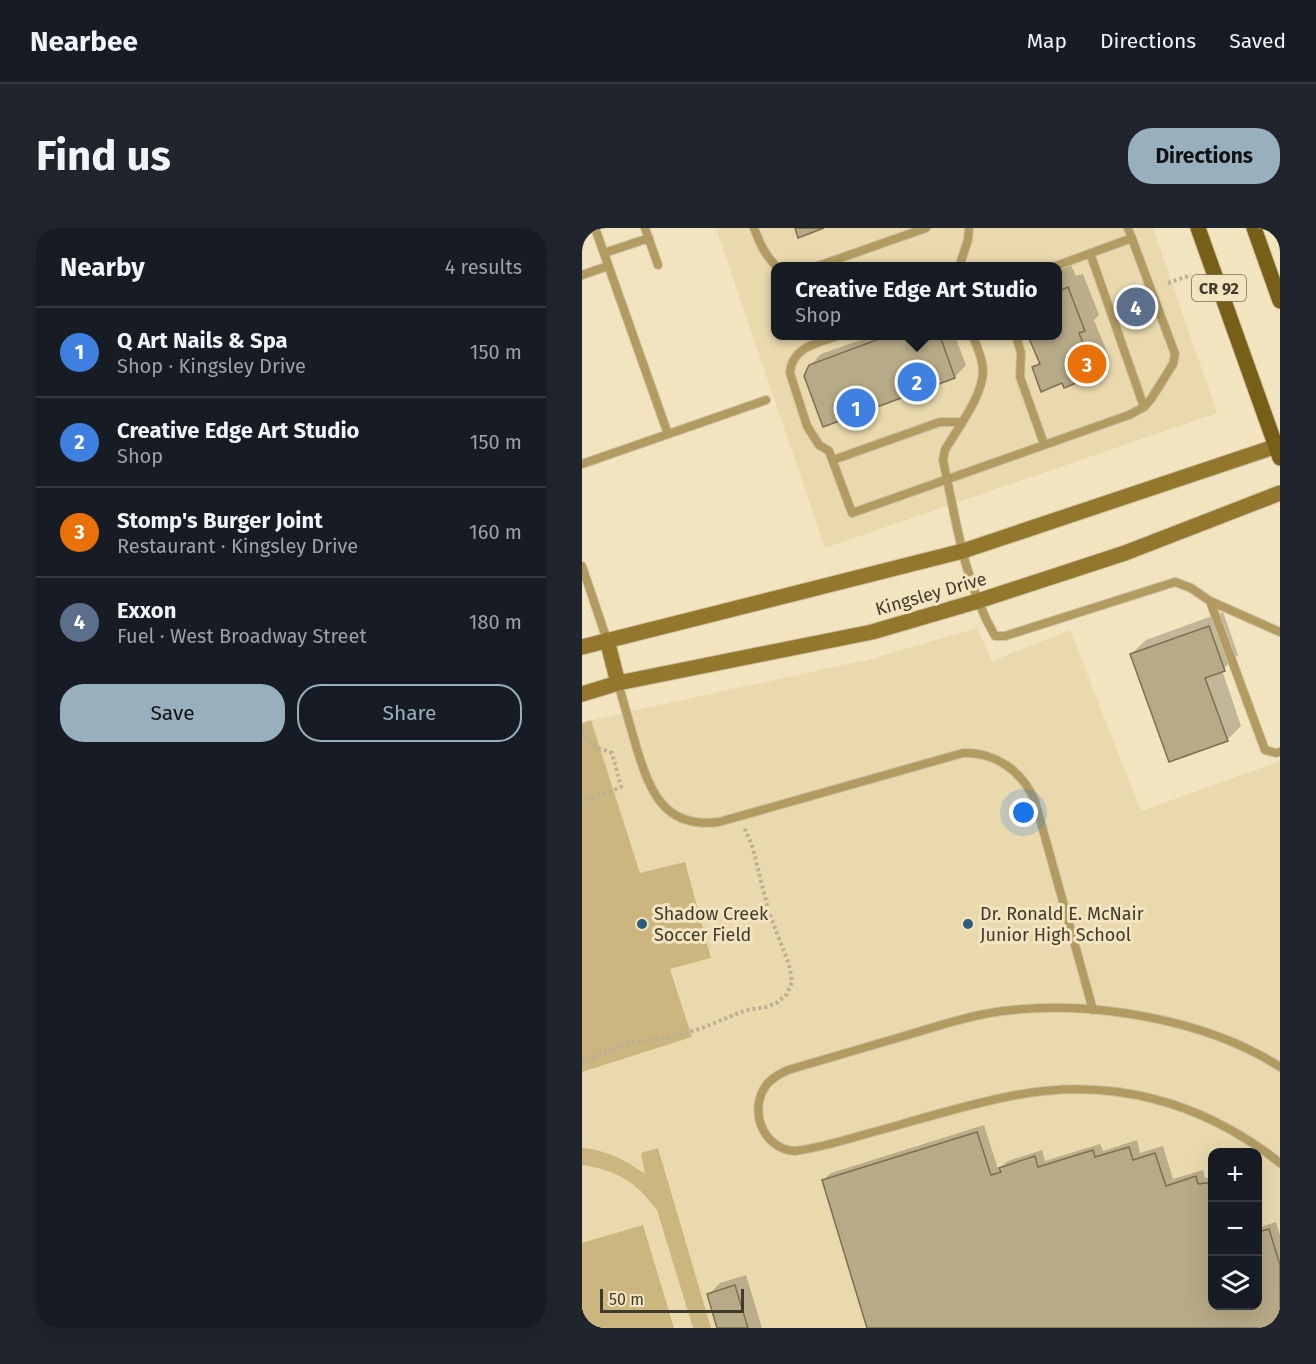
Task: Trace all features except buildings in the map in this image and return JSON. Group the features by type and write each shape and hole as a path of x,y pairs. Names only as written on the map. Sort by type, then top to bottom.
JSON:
{"main road":[{"name":"CR 92","path":"1198,228 1279,450"},
{"name":"CR 92","path":"1254,228 1280,301"},
{"name":"Kingsley Drive","path":"582,647 963,551 1279,450"},
{"name":"Kingsley Drive","path":"582,694 618,683 872,632 978,601 1125,553 1280,493"},
{"path":"607,640 618,683"}],"lane":[{"path":"595,228 668,434"},
{"path":"645,228 658,265"},
{"path":"754,228 761,247 771,262"},
{"path":"828,262 926,228"},
{"path":"961,262 968,240 969,228"},
{"path":"827,340 800,350 790,365 790,373 813,437 829,451 852,513 1129,415 1144,407 1173,364 1174,354 1128,228"},
{"path":"604,254 649,238"},
{"path":"1062,264 1132,238"},
{"path":"1090,253 1144,407"},
{"path":"582,275 608,266"},
{"path":"974,340 983,370 981,382 977,394 945,450 943,460 963,551 978,601 995,636 1005,636 1175,582 1191,588 1210,601 1280,632"},
{"path":"1017,340 1021,353 1020,377 1044,444"},
{"path":"582,464 766,399"},
{"path":"833,460 940,422 961,422"},
{"path":"582,566 607,640"},
{"path":"1210,601 1265,750 1280,752"},
{"path":"618,683 645,777 652,792 661,803 681,819 693,822 719,822 949,755 977,752 1000,761 1021,777 1035,801 1093,1010"},
{"path":"1280,1067 1241,1046 1192,1027 1139,1016 1058,1007 1002,1011 942,1025 788,1070 773,1079 764,1090 758,1113 759,1123 773,1143 786,1150 795,1151 1005,1097 1040,1091 1092,1089 1146,1096 1168,1102 1223,1126 1280,1163"}],"path":[{"path":"1168,283 1191,275"},
{"path":"582,731 595,747 612,753 621,787 586,800"},
{"path":"582,1063 624,1044 677,1036 746,1010 767,1007 778,1002 787,994 792,982 789,964 769,913 752,845 740,816"}],"shaded area":[{"path":"716,228 1153,228 1217,413 825,548"},
{"name":"Dr. Ronald E. McNair Junior High School","path":"977,628 992,661 1070,630 1141,811 1280,761 1280,1328 582,1328 582,1072 692,1037 591,720 871,659"},
{"path":"591,720 640,873 685,862 711,958 670,969 692,1037 582,1072 582,723"},
{"path":"582,1148 600,1151 615,1157 645,1174 641,1153 658,1148 711,1328 693,1328 657,1210 625,1179 606,1170 582,1165"},
{"path":"643,1225 674,1328 582,1328 582,1243"}],"place":[{"name":"Exxon","path":"1136,307"},
{"name":"Stomp's Burger Joint","path":"1087,364"},
{"name":"Creative Edge Art Studio","path":"917,382"},
{"name":"Q Art Nails & Spa","path":"856,408"},
{"name":"Shadow Creek Soccer Field","path":"642,924"},
{"name":"Dr. Ronald E. McNair Junior High School","path":"968,924"}]}
